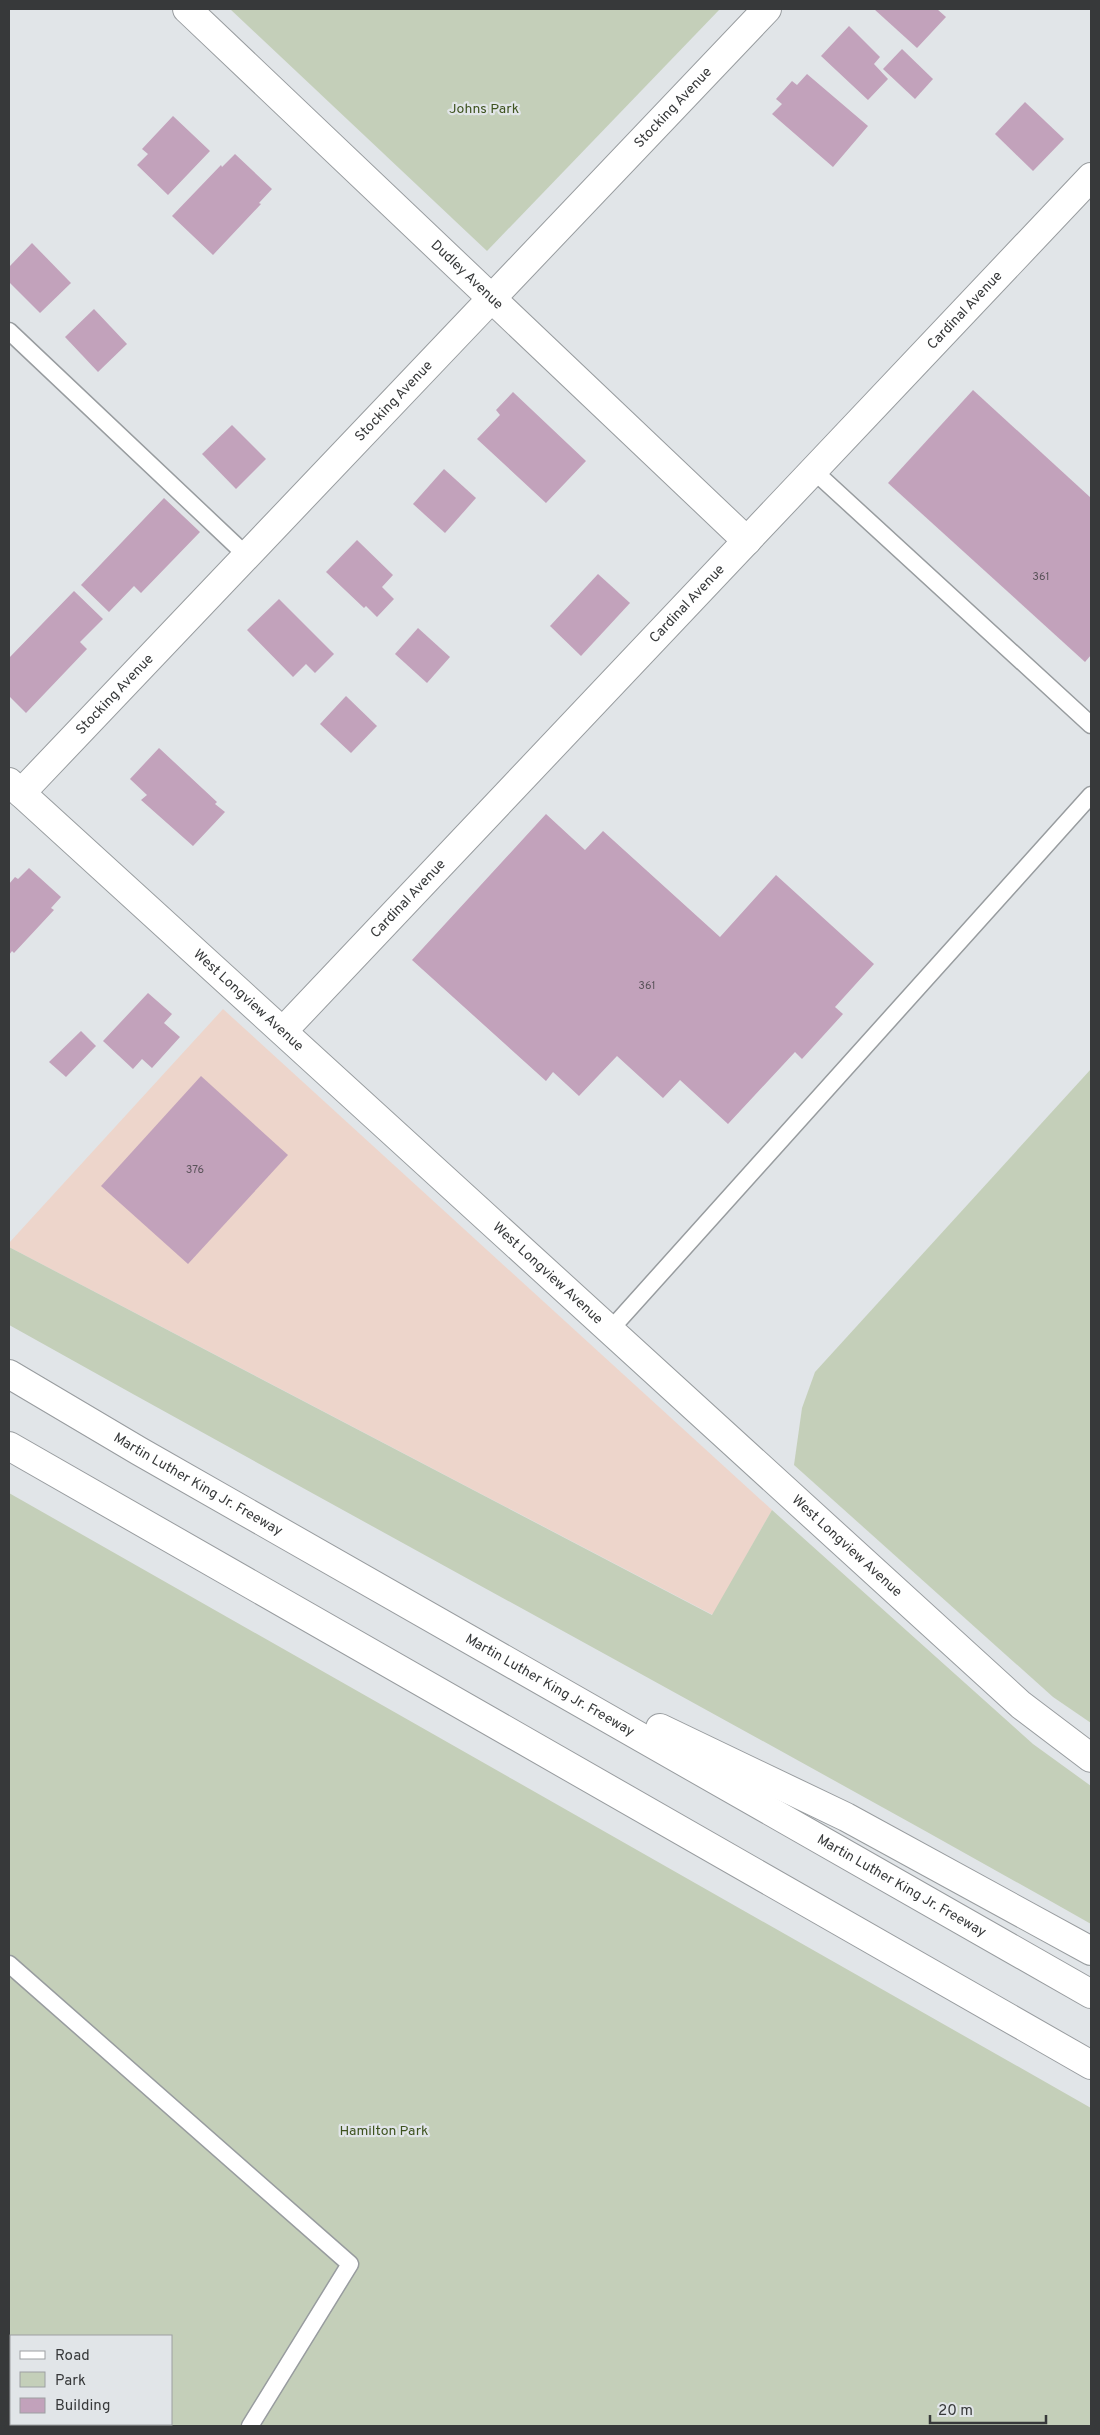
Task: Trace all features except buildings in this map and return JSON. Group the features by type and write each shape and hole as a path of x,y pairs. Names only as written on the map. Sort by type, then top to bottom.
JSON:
{"main road":[{"name":"Dudley Avenue","path":"187,9 747,540"},
{"name":"Stocking Avenue","path":"15,787 246,555 767,9"},
{"name":"Cardinal Avenue","path":"283,1031 1091,177"},
{"name":"West Longview Avenue","path":"15,787 1021,1705 1091,1758"},
{"name":"Martin Luther King Jr. Freeway","path":"9,1374 1091,1994"},
{"path":"9,1446 1091,2065"},
{"path":"454,1630 846,1817 1091,1951"}],"lane":[{"path":"9,331 246,555"},
{"path":"814,471 1091,725"},
{"path":"610,1329 1091,795"},
{"path":"9,1964 350,2264 250,2426"}],"shaded area":[{"path":"223,1009 772,1510 713,1615 9,1247 9,1243"}],"green space":[{"name":"Johns Park","path":"230,9 720,9 487,251"},
{"path":"1091,1069 1091,1723 1053,1697 794,1465 802,1408 815,1372"},
{"path":"9,1247 712,1615 772,1510 1033,1744 1091,1786 1091,1924 9,1325"},
{"name":"Hamilton Park","path":"9,1493 1091,2108 1091,2426 9,2426"}]}
